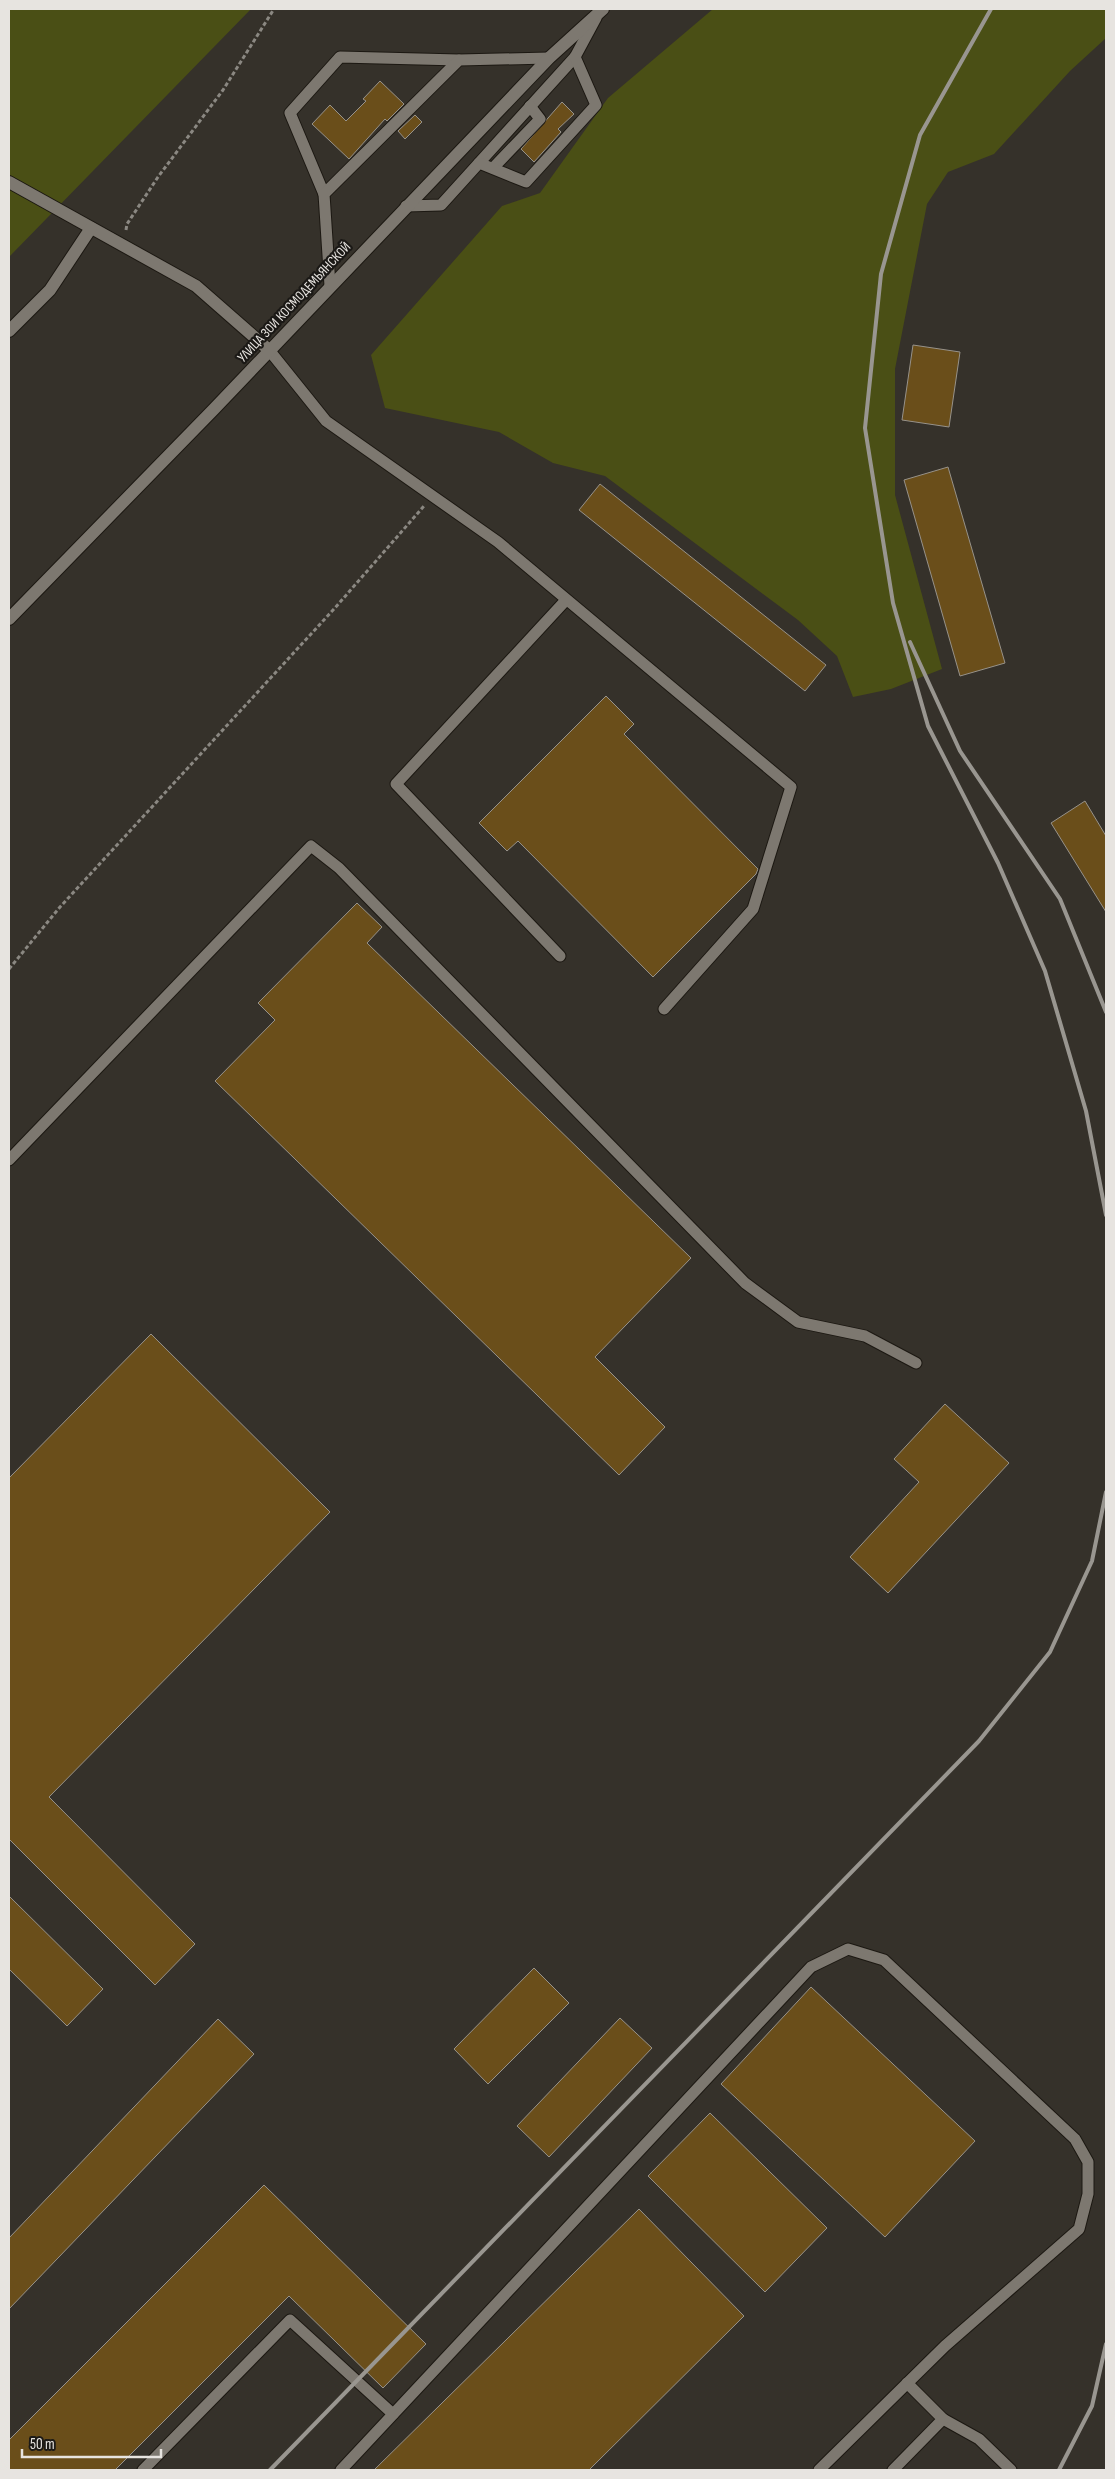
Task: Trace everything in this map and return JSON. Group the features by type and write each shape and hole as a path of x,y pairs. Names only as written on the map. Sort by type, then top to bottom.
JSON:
{"main road":[{"name":"УЛИЦА ЗОИ КОСМОДЕМЬЯНСКОЙ","path":"9,619 549,58 600,11"},
{"path":"9,182 196,286 269,350"},
{"path":"9,332 50,290 91,228"}],"lane":[{"path":"406,206 441,205 575,57 600,11"},
{"path":"330,286 324,194 290,112 340,57 459,60 549,58"},
{"path":"479,163 526,182 596,105 575,57"},
{"path":"324,194 459,60"},
{"path":"493,168 540,119 530,106"},
{"path":"269,350 326,421 498,542 791,787 754,910 664,1009"},
{"path":"560,956 396,784 566,600"},
{"path":"9,1160 311,846 339,868 745,1283 798,1322 865,1336 916,1363"},
{"path":"341,2470 811,1967 848,1949 884,1960 1074,2139 1088,2162 1088,2194 1079,2229 945,2346 819,2470"},
{"path":"142,2470 290,2320 394,2414"},
{"path":"907,2383 943,2419 978,2439 1011,2470"},
{"path":"893,2470 943,2419"}],"path":[{"path":"123,246 127,224 158,177 223,90 274,9"},
{"path":"9,969 60,907 334,608 433,496"}],"green space":[{"path":"9,9 251,9 9,257"},
{"path":"713,9 1106,9 1106,38 1070,71 994,154 948,172 927,204 895,369 895,495 942,669 891,689 853,697 837,656 798,620 605,476 553,463 499,432 385,408 371,355 502,206 540,193 608,98"}],"building":[{"path":"380,81 404,104 387,121 385,119 349,159 312,124 330,105 346,121 366,101 363,99"},
{"path":"562,102 574,114 558,129 561,132 534,162 521,149"},
{"path":"415,115 422,122 405,139 398,131"},
{"path":"913,345 960,352 949,427 902,420"},
{"path":"948,467 1005,663 960,676 904,480"},
{"path":"600,484 826,665 805,691 579,510"},
{"path":"606,696 634,724 624,734 758,869 756,874 653,977 518,841 507,851 479,823"},
{"path":"1085,801 1106,836 1106,912 1051,823"},
{"path":"357,903 382,927 367,943 691,1258 595,1357 665,1427 619,1475 215,1081 275,1020 258,1003"},
{"path":"151,1334 330,1512 49,1797 195,1944 155,1985 9,1839 9,1478"},
{"path":"945,1404 1009,1463 888,1593 850,1557 919,1482 894,1459"},
{"path":"9,1896 103,1989 67,2026 9,1969"},
{"path":"534,1968 569,2003 488,2084 454,2049"},
{"path":"811,1987 975,2141 885,2237 721,2084"},
{"path":"620,2018 652,2048 549,2157 517,2126"},
{"path":"218,2019 254,2054 9,2309 9,2238"},
{"path":"710,2113 827,2228 765,2292 648,2176"},
{"path":"264,2185 426,2344 383,2388 289,2296 115,2470 9,2470 9,2440"},
{"path":"639,2209 744,2316 589,2470 374,2470"}],"railway":[{"path":"991,9 920,135 881,274 865,428 893,603 928,726 998,863 1045,971 1086,1111 1106,1215"},
{"path":"910,642 960,751 1060,899 1106,1012"},
{"path":"270,2470 979,1741 1050,1652 1092,1561 1106,1492"},
{"path":"1059,2470 1092,2406 1106,2344"}]}
